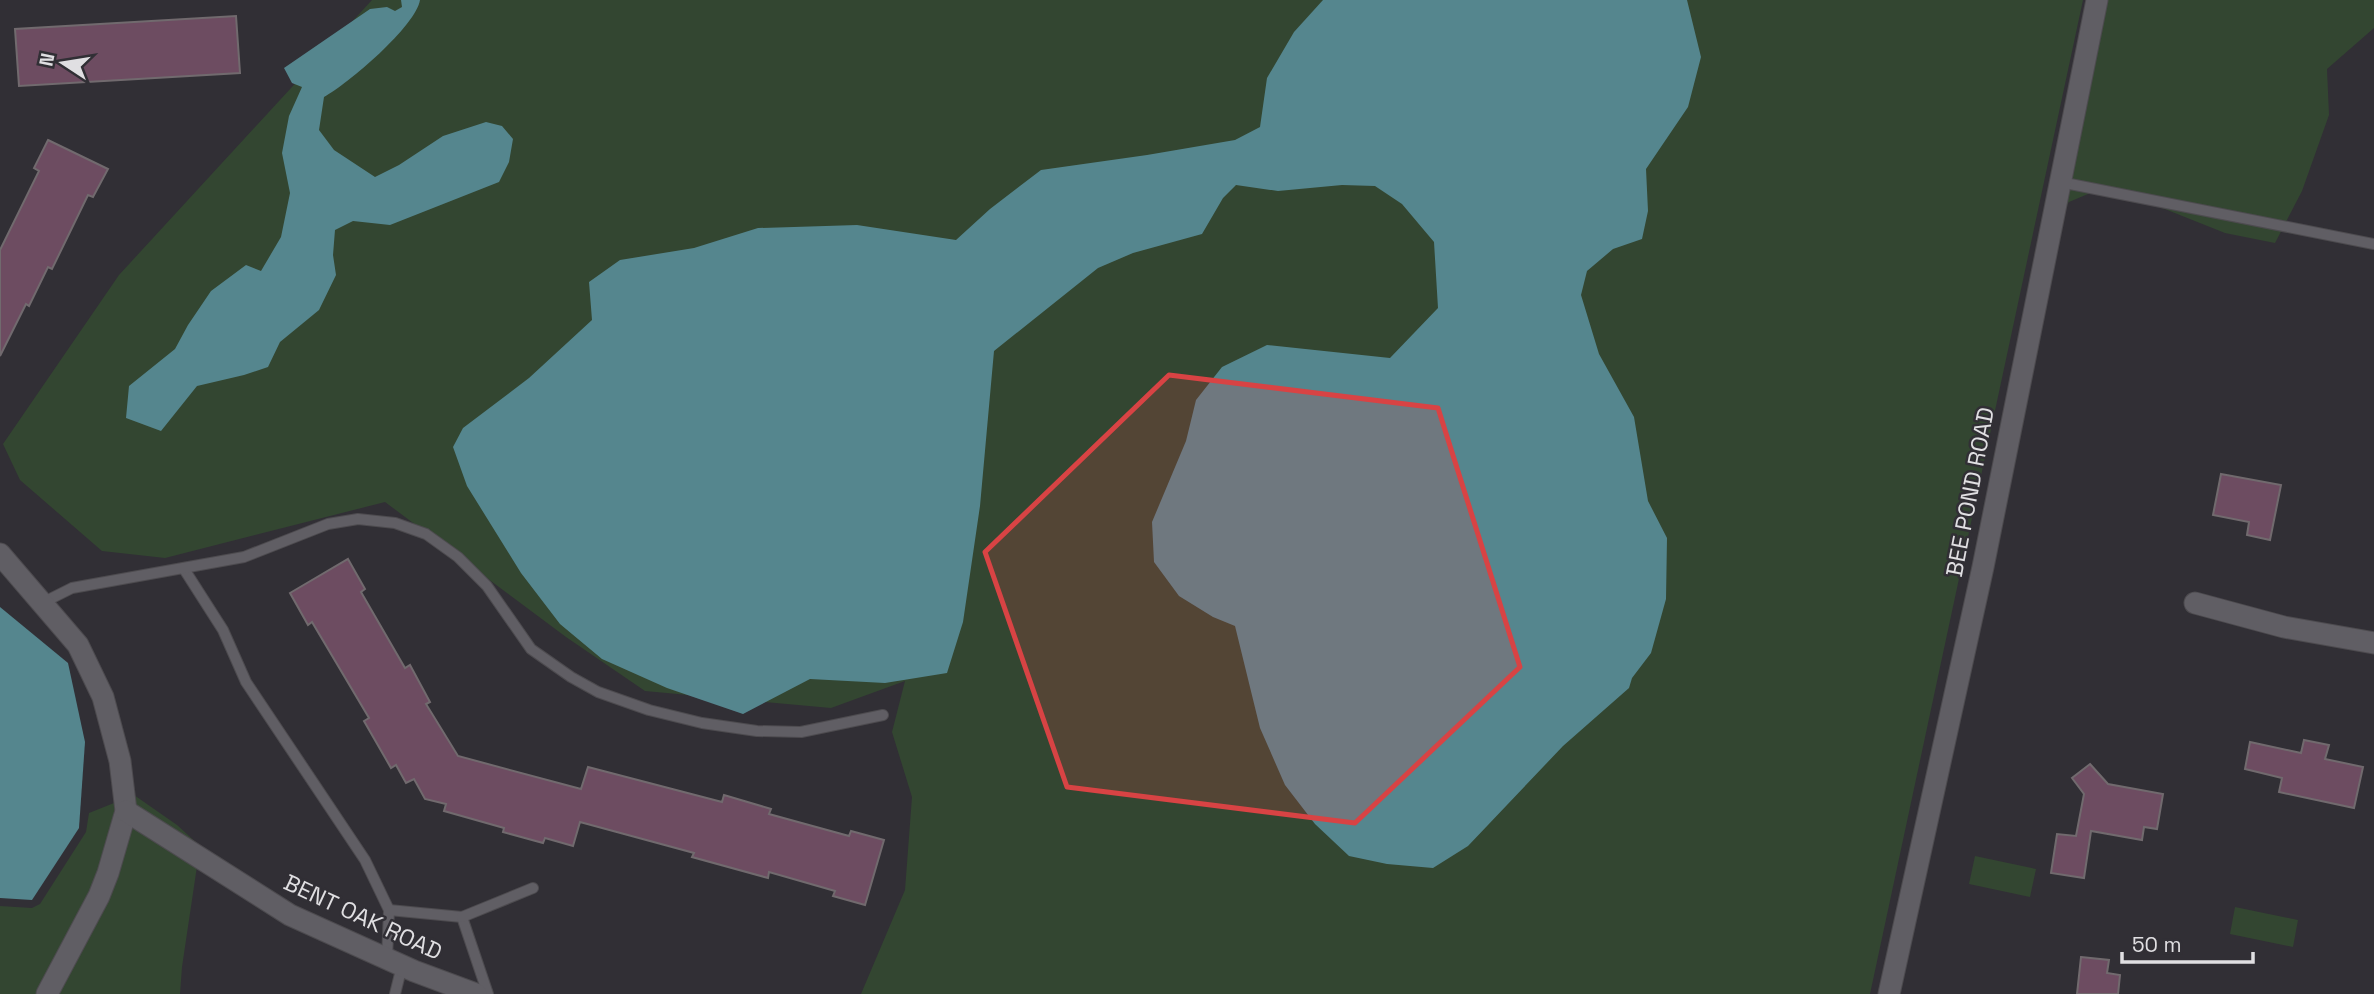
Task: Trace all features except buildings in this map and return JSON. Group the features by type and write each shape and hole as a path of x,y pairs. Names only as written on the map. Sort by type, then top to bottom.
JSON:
{"street":[{"name":"BEE POND ROAD","path":"1889,994 1983,567 2097,0"},
{"path":"0,554 78,645 103,696 120,761 126,811 99,897 47,994"},
{"path":"2194,603 2284,627 2374,643"},
{"name":"BENT OAK ROAD","path":"126,811 289,915 476,994"}],"lane":[{"path":"2060,183 2374,244"},
{"path":"42,603 72,588 244,557 328,524 358,519 395,523 426,534 458,557 487,586 531,649 570,677 598,692 649,710 702,723 757,731 801,732 883,715"},
{"path":"184,569 223,631 246,682 365,860 389,910 395,962 395,994"},
{"path":"389,910 462,917 533,888"},
{"path":"462,917 476,994"}],"highlighted area":[{"path":"1169,375 1438,408 1520,667 1355,823 1067,787 985,552"}],"green space":[{"path":"372,0 2083,0 1870,994 861,994 905,890 912,797 892,732 905,681 831,708 645,691 566,637 385,502 165,558 102,551 20,480 3,444 119,275"},
{"path":"2107,0 2374,0 2374,28 2327,69 2329,115 2302,191 2275,243 2225,233 2107,186 2069,202 2065,207"},
{"path":"134,795 177,825 200,846 180,994 0,994 0,906 32,908 40,904 86,832 89,813"},
{"path":"1975,856 2036,869 2030,897 1969,884"},
{"path":"2235,907 2298,920 2293,947 2230,934"}],"water":[{"path":"401,0 420,0 416,11 394,39 349,80 324,97 319,130 334,150 375,177 399,165 443,136 486,122 502,126 513,139 509,162 499,182 390,225 353,221 335,230 333,255 336,275 319,310 280,342 268,367 197,386 161,431 126,418 129,386 175,349 211,291 246,265 261,271 281,237 290,193 282,153 289,116 302,87 292,83 284,68 370,9 387,7 395,11 402,7"},
{"path":"1323,0 1687,0 1701,57 1688,107 1646,169 1648,211 1642,239 1613,249 1587,271 1581,295 1599,354 1634,417 1648,501 1667,538 1666,599 1651,653 1632,678 1629,688 1563,746 1468,846 1433,868 1387,864 1349,856 1315,824 1285,785 1260,728 1235,626 1213,617 1179,596 1154,562 1152,522 1186,441 1196,400 1222,367 1267,345 1390,358 1438,308 1434,242 1402,204 1375,186 1342,185 1278,191 1236,185 1223,198 1202,234 1133,253 1098,268 994,351 980,506 963,622 947,673 885,683 810,679 743,714 667,688 602,659 560,624 521,573 467,486 453,447 463,428 529,378 592,320 589,282 620,260 694,248 758,228 857,225 956,240 990,209 1041,170 1235,140 1260,127 1267,78 1294,32"},
{"path":"0,607 68,663 85,742 79,828 32,900 0,898"}]}
